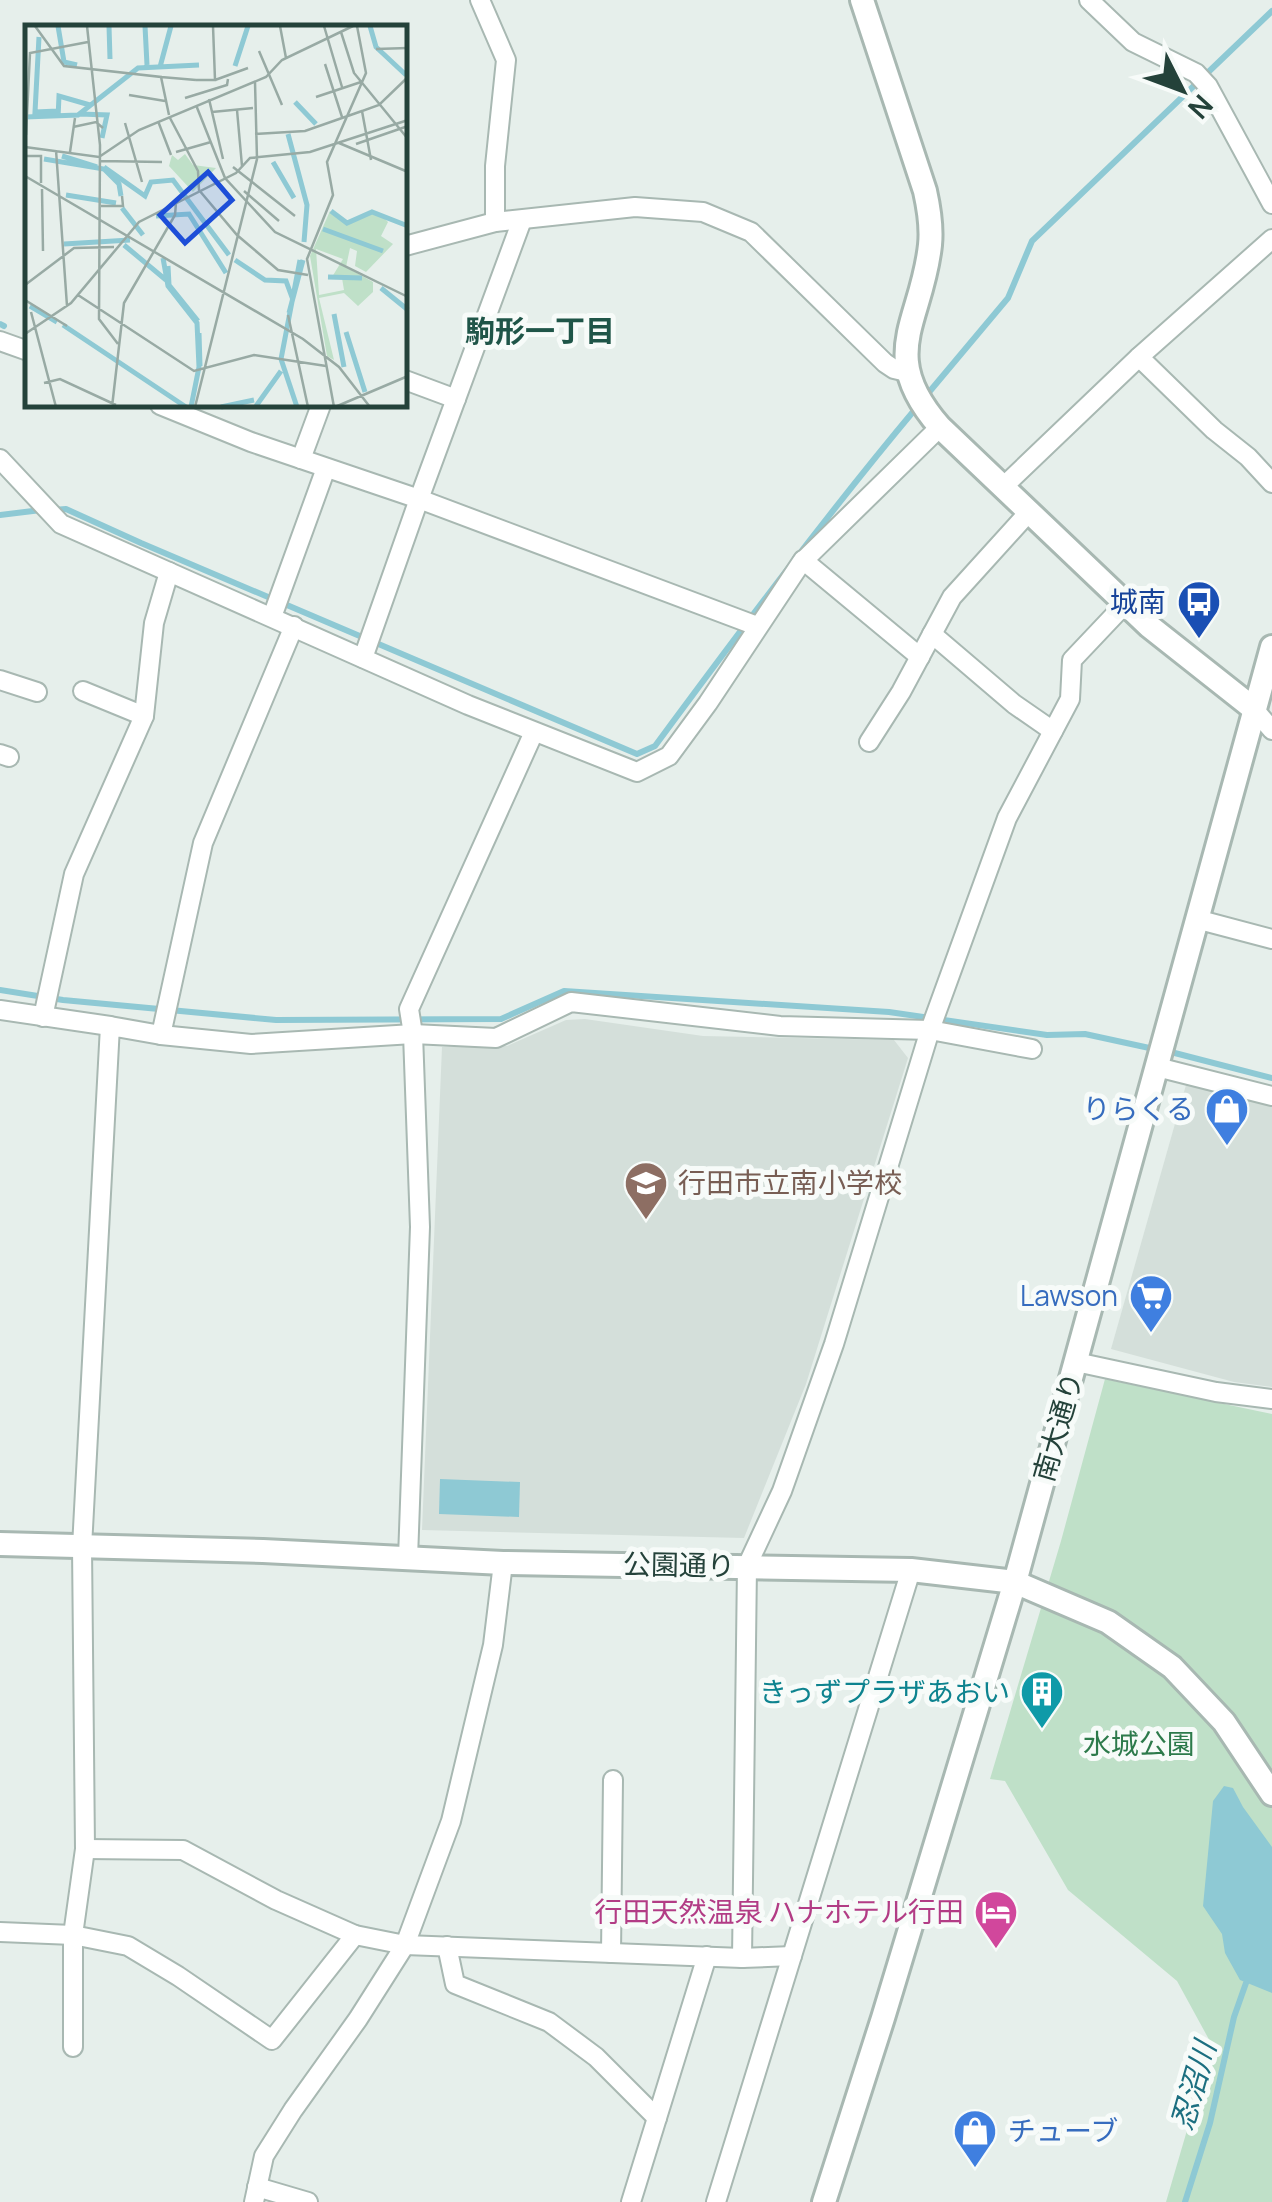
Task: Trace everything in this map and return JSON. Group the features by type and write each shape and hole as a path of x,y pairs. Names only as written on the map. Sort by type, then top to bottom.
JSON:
{"street":[{"path":"480,0 506,60 495,166 494,222"},
{"path":"862,0 931,220 930,248 907,338 914,389"},
{"path":"1088,0 1133,42 1202,80 1272,204"},
{"path":"408,245 494,222 635,208 703,212 750,232 914,389 940,427 1125,604 1254,710 1272,730"},
{"path":"364,656 522,220"},
{"path":"1003,487 1272,239"},
{"path":"1139,358 1272,483"},
{"path":"408,381 456,399"},
{"path":"167,408 756,626"},
{"path":"301,459 319,408"},
{"path":"0,459 60,522 534,732 637,772 669,756 803,560 940,427"},
{"path":"272,616 326,468"},
{"path":"868,742 902,692 952,597 1030,512"},
{"path":"803,560 920,657"},
{"path":"43,1017 74,874 144,716 154,623 169,572"},
{"path":"742,1958 747,1566 782,1491 834,1344 930,1030 1007,818 1070,699 1072,660 1125,604"},
{"path":"161,1035 202,842 294,626"},
{"path":"932,634 1014,704 1053,731"},
{"name":"南大通り","path":"824,2202 1015,1582 1272,649"},
{"path":"0,680 37,692"},
{"path":"83,691 144,716"},
{"path":"408,1558 420,1227 414,1034 409,1009 534,732"},
{"path":"1196,919 1272,938"},
{"path":"0,1010 161,1035 251,1044 414,1034 496,1038 571,1002 780,1026 930,1030 1032,1049"},
{"path":"73,2047 73,1935 85,1849 82,1547 110,1026"},
{"path":"1156,1067 1272,1096"},
{"path":"1076,1362 1216,1392 1272,1399"},
{"name":"公園通り","path":"0,1544 503,1562 911,1570 1015,1582 1108,1622 1172,1667 1224,1722 1272,1794"},
{"path":"308,2202 256,2194 264,2156 405,1944 451,1820 493,1645 503,1562"},
{"path":"716,2202 911,1570"},
{"path":"611,1953 613,1780"},
{"path":"85,1849 183,1850 276,1900 355,1935 405,1944 742,1958 792,1956"},
{"path":"0,1932 73,1935 128,1946 272,2040 355,1935"},
{"path":"446,1946 456,1984 549,2022 596,2057 656,2118"},
{"path":"631,2202 706,1956"}],"shaded area":[{"name":"行田市立南小学校","path":"585,1019 703,1036 894,1040 908,1058 806,1384 744,1538 422,1530 442,1047 507,1046 566,1020"},
{"path":"1186,1085 1272,1104 1272,1387 1234,1382 1111,1349"}],"green space":[{"name":"水城公園","path":"1105,1379 1272,1414 1272,2202 1166,2202 1212,2045 1177,1981 1068,1890 1005,1781 990,1779"}],"water":[{"path":"440,1479 520,1482 519,1517 439,1514"},
{"path":"1224,1786 1233,1788 1272,1847 1272,1993 1240,1980 1225,1953 1222,1934 1203,1906 1213,1801"}],"waterway":[{"path":"925,397 1008,298 1032,241 1272,11"},
{"path":"0,324 4,326"},
{"path":"54,510 66,509 637,754 655,746 816,532 917,407"},
{"path":"0,515 41,510"},
{"path":"0,990 63,1000 276,1020 501,1019 564,991 889,1012 1047,1035 1085,1034 1154,1049"},
{"path":"1167,1051 1272,1078"},
{"name":"忍沼川","path":"1185,2202 1246,1983"}],"place":[{"name":"城南","path":"1199,640"},
{"name":"りらくる","path":"1227,1147"},
{"name":"行田市立南小学校","path":"646,1221"},
{"name":"Lawson","path":"1151,1334"},
{"name":"きっずプラザあおい","path":"1042,1730"},
{"name":"行田天然温泉 ハナホテル行田","path":"996,1950"},
{"name":"チューブ","path":"975,2169"}],"district":[{"name":"駒形一丁目","path":"540,332"}]}
